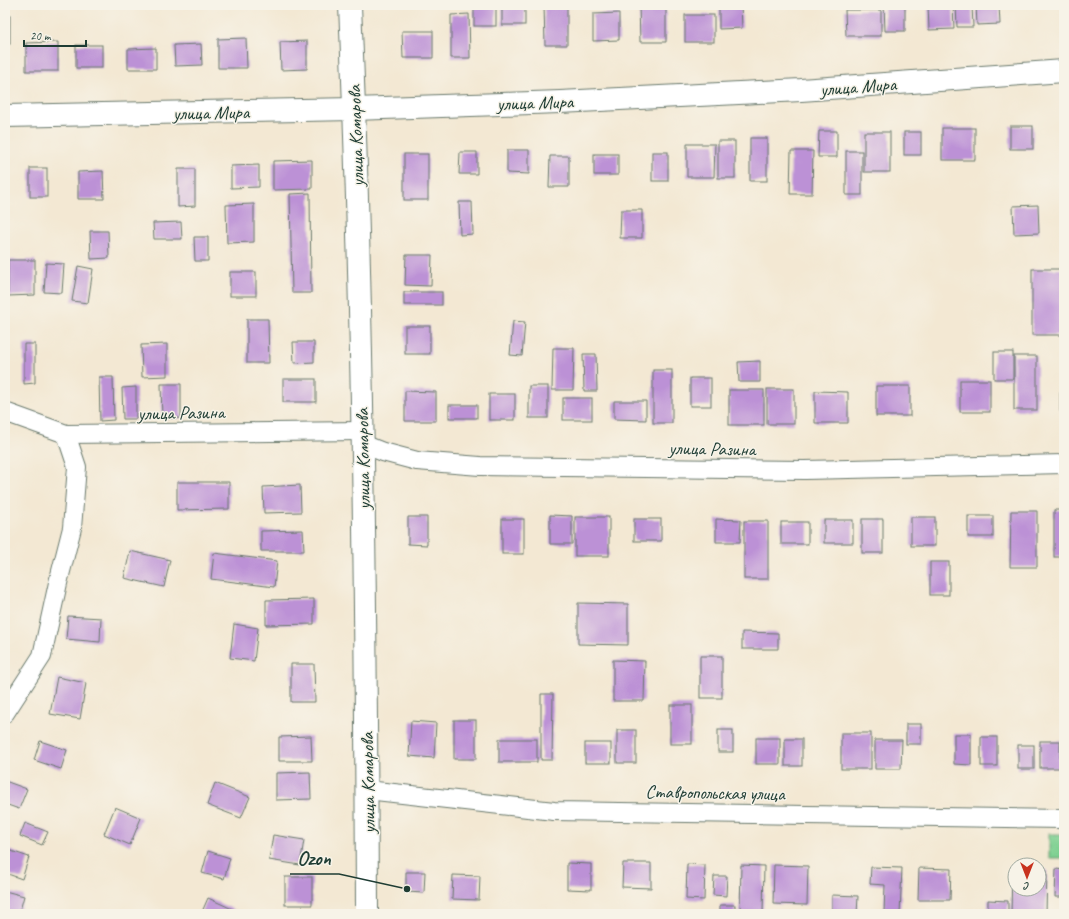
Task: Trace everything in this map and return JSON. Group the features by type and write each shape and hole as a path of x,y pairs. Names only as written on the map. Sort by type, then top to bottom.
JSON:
{"main road":[{"name":"улица Комарова","path":"350,5 362,438 367,790 367,914"},
{"name":"улица Мира","path":"5,116 354,110 801,90 1064,71"}],"street":[{"name":"улица Разина","path":"5,412 66,434 362,438 383,452 417,461 480,466 805,470 1064,464"},
{"path":"5,713 42,656 72,528 77,467 66,434"},
{"name":"Ставропольская улица","path":"367,790 554,811 1064,819"}],"green space":[{"path":"1049,834 1064,834 1064,858 1049,858"}],"building":[{"path":"474,5 496,5 496,26 474,26"},
{"path":"502,5 525,5 525,25 502,25"},
{"path":"544,5 567,5 567,45 545,45"},
{"path":"639,5 666,5 666,42 640,42"},
{"path":"719,5 741,5 742,28 719,29"},
{"path":"884,5 905,5 905,31 885,31"},
{"path":"928,5 953,5 954,29 929,30"},
{"path":"956,5 972,5 973,27 957,27"},
{"path":"976,5 999,5 1000,24 977,25"},
{"path":"845,10 881,10 881,36 846,36"},
{"path":"619,13 619,40 593,41 593,14"},
{"path":"469,14 470,58 451,58 451,15"},
{"path":"685,15 714,15 714,42 685,42"},
{"path":"5,16 10,16 10,44 5,44"},
{"path":"402,31 433,31 433,58 403,58"},
{"path":"246,38 247,68 218,68 218,39"},
{"path":"307,41 307,69 281,70 280,42"},
{"path":"58,42 58,71 26,71 26,43"},
{"path":"201,44 202,65 175,66 174,45"},
{"path":"76,45 102,45 102,68 76,68"},
{"path":"156,48 156,69 128,69 128,49"},
{"path":"1010,126 1033,126 1033,149 1010,149"},
{"path":"942,128 975,128 975,160 942,160"},
{"path":"819,131 837,131 837,157 818,157"},
{"path":"864,132 890,132 890,172 864,172"},
{"path":"904,132 921,132 921,155 904,155"},
{"path":"750,138 767,138 767,181 750,181"},
{"path":"718,141 735,141 735,178 718,178"},
{"path":"687,144 715,144 714,177 687,177"},
{"path":"507,150 529,150 529,174 507,173"},
{"path":"791,151 813,151 812,194 790,194"},
{"path":"846,151 862,151 862,195 846,195"},
{"path":"460,152 477,152 477,174 459,174"},
{"path":"652,152 668,152 668,181 652,181"},
{"path":"404,154 428,154 428,200 404,200"},
{"path":"594,154 618,154 618,175 594,175"},
{"path":"550,156 569,156 569,187 549,187"},
{"path":"312,160 312,189 273,190 273,161"},
{"path":"259,165 259,187 231,188 231,166"},
{"path":"30,168 47,168 47,197 30,197"},
{"path":"178,169 195,169 195,206 178,207"},
{"path":"103,171 104,199 78,199 78,172"},
{"path":"310,193 311,293 292,293 290,194"},
{"path":"459,202 472,202 473,234 460,235"},
{"path":"254,204 254,242 227,243 226,205"},
{"path":"1038,205 1039,233 1014,234 1013,206"},
{"path":"621,210 642,210 642,238 620,238"},
{"path":"181,222 182,239 154,239 153,223"},
{"path":"90,231 108,231 109,258 91,259"},
{"path":"194,237 208,237 208,261 195,261"},
{"path":"406,255 432,255 431,286 405,285"},
{"path":"8,260 35,260 35,295 8,296"},
{"path":"46,263 64,264 62,293 44,292"},
{"path":"78,266 93,269 88,303 72,301"},
{"path":"1032,269 1064,269 1064,335 1032,335"},
{"path":"230,272 256,272 256,296 230,296"},
{"path":"404,292 442,292 442,305 404,305"},
{"path":"247,319 268,319 269,363 247,363"},
{"path":"513,321 525,322 522,356 510,355"},
{"path":"405,326 430,326 430,354 405,354"},
{"path":"293,342 314,342 314,362 294,363"},
{"path":"24,344 35,344 35,383 24,384"},
{"path":"167,344 167,376 142,377 141,345"},
{"path":"553,348 574,348 573,390 552,390"},
{"path":"994,352 1013,352 1013,379 994,379"},
{"path":"583,354 596,354 597,391 584,391"},
{"path":"1014,356 1037,356 1037,410 1014,410"},
{"path":"760,361 760,382 739,382 738,362"},
{"path":"653,370 672,370 672,423 653,423"},
{"path":"99,377 113,377 114,420 100,421"},
{"path":"690,378 711,378 711,406 690,406"},
{"path":"283,379 316,379 316,402 283,402"},
{"path":"960,380 990,380 990,412 960,412"},
{"path":"161,384 181,384 181,418 162,419"},
{"path":"529,386 548,386 548,418 529,418"},
{"path":"876,386 910,386 910,416 876,416"},
{"path":"136,387 136,419 123,419 122,388"},
{"path":"767,389 794,389 794,424 767,424"},
{"path":"729,390 764,390 764,425 729,425"},
{"path":"405,391 436,392 436,421 405,421"},
{"path":"815,391 848,392 848,423 815,423"},
{"path":"1060,392 1064,392 1064,411 1060,411"},
{"path":"489,394 515,394 515,420 489,420"},
{"path":"563,398 592,398 592,420 563,420"},
{"path":"614,401 646,401 646,420 614,419"},
{"path":"449,405 477,405 477,418 449,418"},
{"path":"177,482 229,482 229,509 177,510"},
{"path":"300,485 301,512 264,513 263,487"},
{"path":"1054,510 1064,510 1064,557 1054,557"},
{"path":"1011,511 1037,511 1037,567 1010,567"},
{"path":"550,515 572,516 572,544 550,544"},
{"path":"968,516 993,516 993,537 968,537"},
{"path":"408,517 427,517 427,545 408,544"},
{"path":"575,517 609,517 609,556 575,556"},
{"path":"911,517 935,517 935,546 911,546"},
{"path":"502,519 524,519 524,554 502,554"},
{"path":"634,519 661,519 661,541 634,541"},
{"path":"716,519 741,520 740,542 716,542"},
{"path":"862,519 883,519 883,553 862,553"},
{"path":"824,520 853,520 853,543 824,543"},
{"path":"744,521 768,521 768,579 744,579"},
{"path":"781,522 808,522 808,544 781,544"},
{"path":"303,530 304,551 261,551 261,531"},
{"path":"130,551 170,560 164,587 124,578"},
{"path":"214,553 277,561 274,587 211,579"},
{"path":"930,562 949,562 949,595 930,595"},
{"path":"314,599 314,624 266,625 266,600"},
{"path":"578,603 628,604 628,645 578,644"},
{"path":"68,616 101,618 100,642 66,639"},
{"path":"234,624 258,628 254,661 230,658"},
{"path":"742,632 778,633 778,649 742,649"},
{"path":"700,656 722,656 722,698 700,698"},
{"path":"613,660 645,661 644,701 613,701"},
{"path":"291,664 314,664 315,702 291,702"},
{"path":"57,677 86,683 80,719 50,714"},
{"path":"541,694 553,694 552,760 541,760"},
{"path":"670,705 692,705 692,744 670,744"},
{"path":"454,720 476,720 476,759 454,759"},
{"path":"411,721 436,723 434,758 409,756"},
{"path":"906,724 921,724 921,744 906,744"},
{"path":"617,730 636,730 636,763 617,763"},
{"path":"718,730 733,730 733,752 718,752"},
{"path":"841,733 871,733 871,769 841,769"},
{"path":"954,734 971,734 971,765 954,764"},
{"path":"311,736 312,761 279,761 279,737"},
{"path":"981,737 997,737 997,766 981,766"},
{"path":"756,738 780,738 780,764 756,764"},
{"path":"499,739 537,739 537,762 499,762"},
{"path":"785,739 802,739 802,766 785,766"},
{"path":"875,740 902,740 901,769 875,769"},
{"path":"40,741 67,750 61,769 34,760"},
{"path":"1040,741 1060,741 1060,768 1040,768"},
{"path":"585,743 611,743 611,763 585,763"},
{"path":"1018,745 1034,745 1034,769 1018,769"},
{"path":"310,772 311,799 276,800 276,773"},
{"path":"5,781 27,789 19,809 5,804"},
{"path":"215,783 250,797 241,818 207,805"},
{"path":"115,807 141,818 130,845 104,834"},
{"path":"25,823 48,832 42,845 20,836"},
{"path":"273,835 304,840 300,865 269,860"},
{"path":"5,849 29,857 22,879 5,873"},
{"path":"208,851 230,858 224,879 202,873"},
{"path":"567,863 591,864 591,890 567,889"},
{"path":"623,863 651,863 651,888 622,887"},
{"path":"687,864 705,865 704,900 686,899"},
{"path":"741,865 764,866 763,913 740,913"},
{"path":"774,865 808,866 807,905 773,904"},
{"path":"871,867 902,868 900,914 884,914 885,885 870,884"},
{"path":"919,868 951,869 950,900 918,900"},
{"path":"1056,869 1064,870 1064,897 1055,897"},
{"path":"406,872 425,872 424,893 406,892"},
{"path":"453,875 480,876 479,900 452,899"},
{"path":"714,876 727,876 726,896 713,895"},
{"path":"285,877 312,877 312,905 285,905"},
{"path":"5,891 24,896 19,914 5,911"},
{"path":"832,895 858,896 857,914 832,914"},
{"path":"1011,897 1046,897 1046,914 1011,914"},
{"path":"208,898 241,913 241,914 201,914"},
{"path":"988,900 1008,901 1008,914 988,914"},
{"path":"720,905 735,905 735,914 720,914"}],"place":[{"name":"Ozon","path":"407,889"}]}
